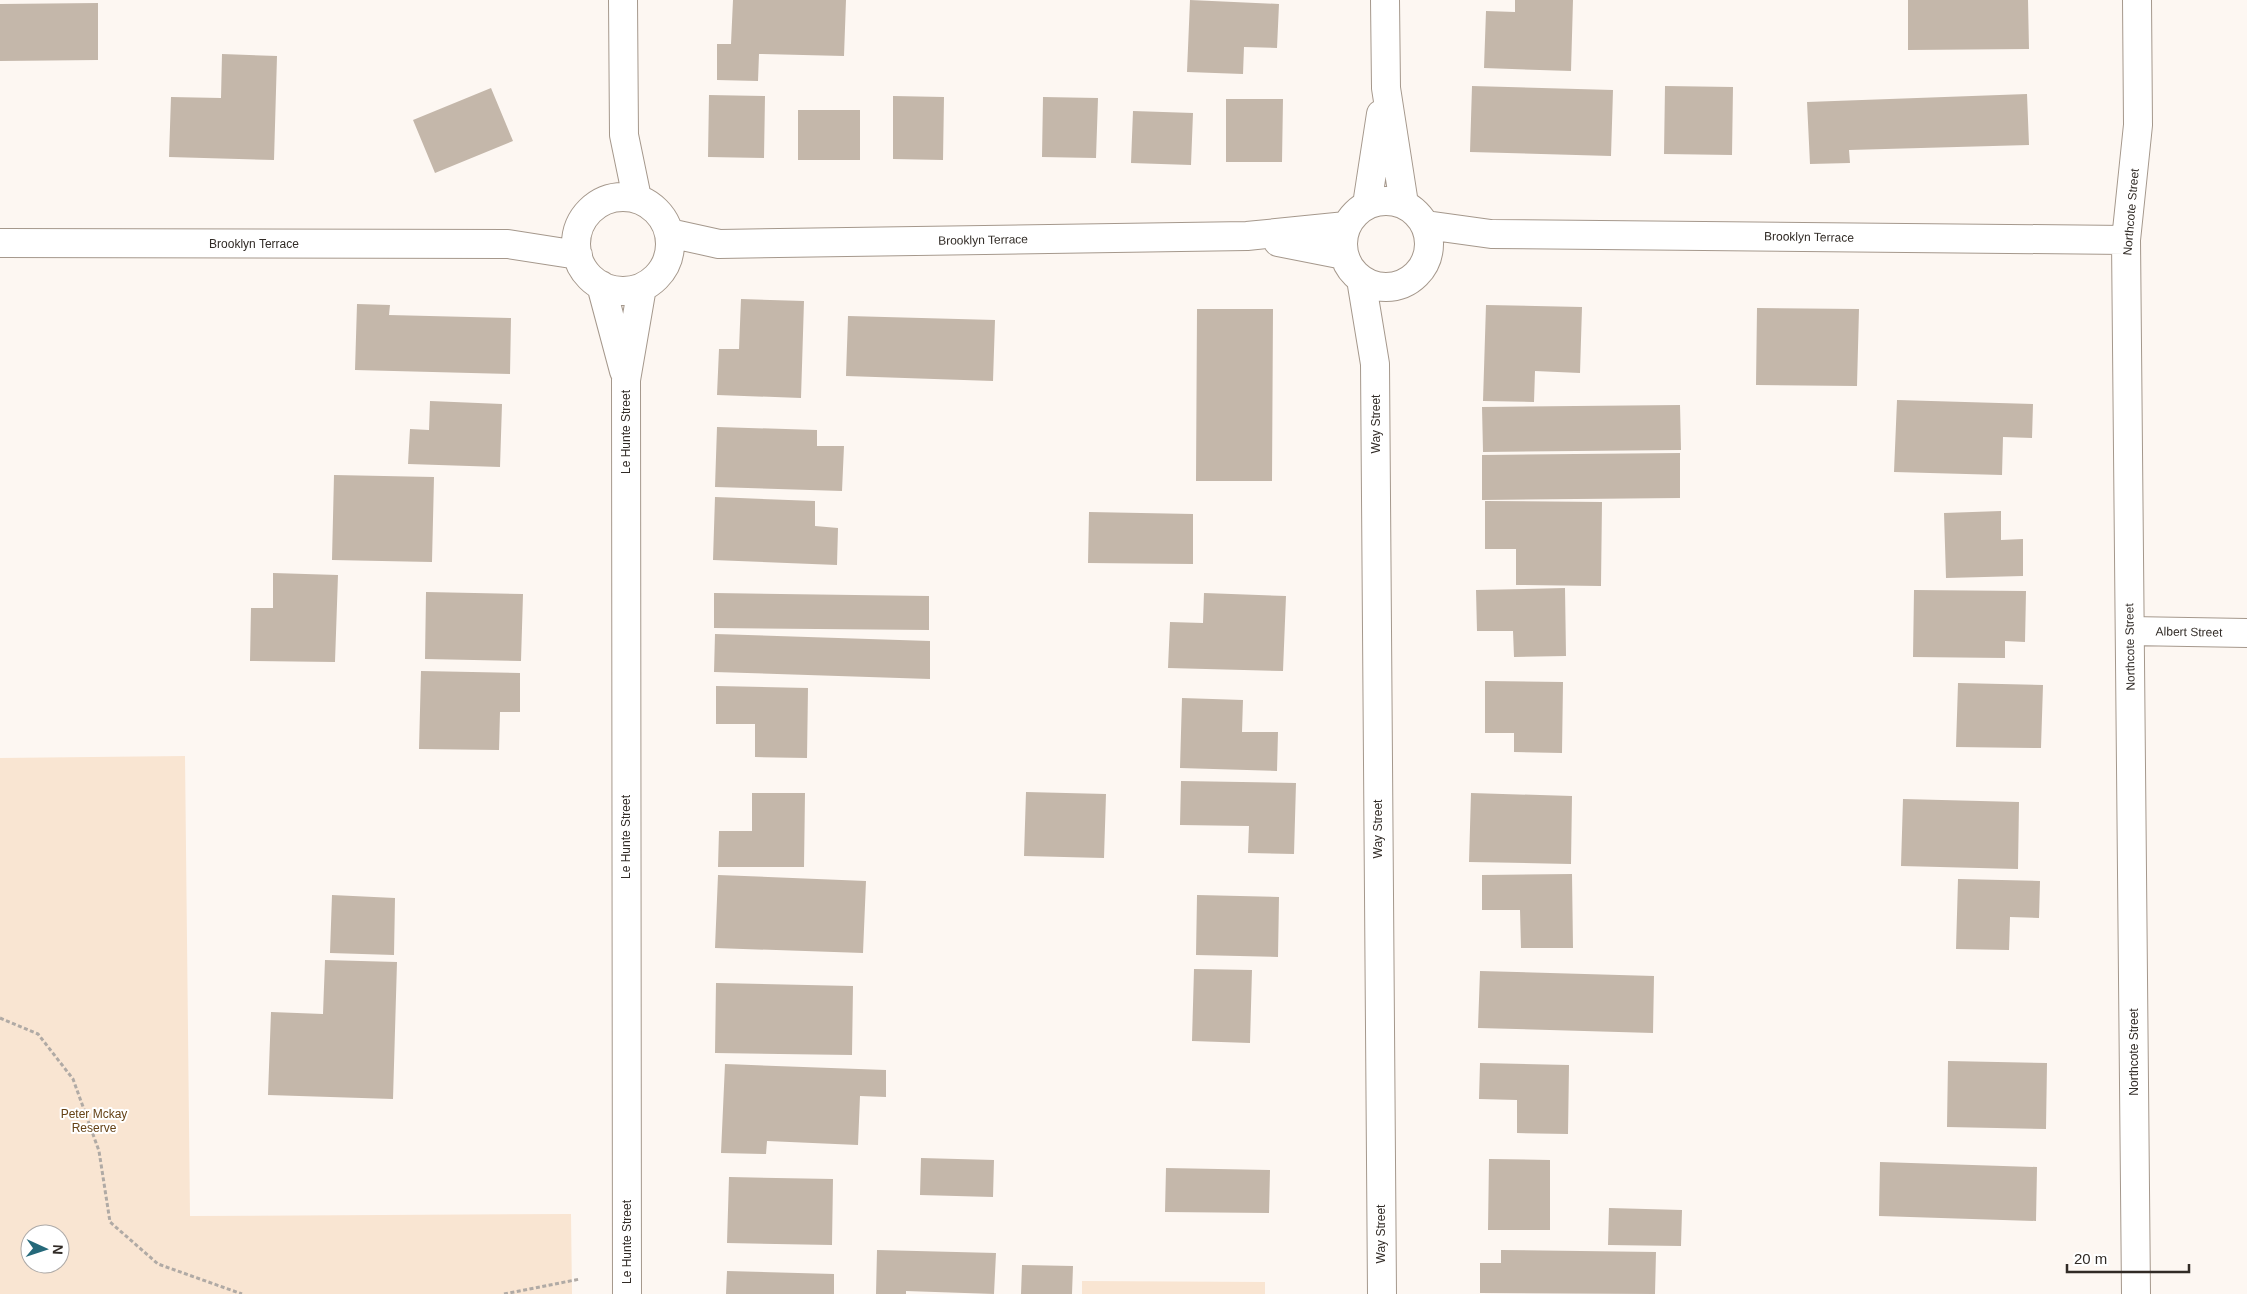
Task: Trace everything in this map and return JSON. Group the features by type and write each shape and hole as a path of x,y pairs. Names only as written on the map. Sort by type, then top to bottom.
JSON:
{"street":[{"path":"623,0 624,198"},
{"path":"1385,0 1386,88 1404,204"},
{"name":"Northcote Street","path":"2136,1294 2126,240 2138,125 2137,0"},
{"path":"1367,205 1386,88"},
{"path":"624,198 648,203 665,221 669,233 670,247 667,261 656,277 642,287 628,291 614,290 601,285 586,272 578,255 576,241 579,227 587,214 598,204 624,198"},
{"path":"1382,201 1404,204 1417,213 1428,235 1426,260 1418,273 1407,282 1390,287 1375,286 1361,280 1350,269 1344,255 1343,241 1346,226 1355,214 1367,205 1382,201"},
{"name":"Brooklyn Terrace","path":"669,233 719,244 1247,236 1346,226"},
{"name":"Brooklyn Terrace","path":"508,244 579,227"},
{"name":"Brooklyn Terrace","path":"1428,235 2126,240"},
{"name":"Brooklyn Terrace","path":"1247,236 1344,255"},
{"name":"Brooklyn Terrace","path":"0,243 508,244 578,255"},
{"name":"Brooklyn Terrace","path":"667,261 719,244"},
{"name":"Way Street","path":"1361,280 1375,364 1382,1294"},
{"name":"Le Hunte Street","path":"601,285 626,380"},
{"name":"Le Hunte Street","path":"626,1294 626,380 642,287"},
{"name":"Way Street","path":"1375,364 1390,287"},
{"name":"Albert Street","path":"2130,631 2247,632"}],"path":[{"path":"0,1018 38,1034 73,1079 99,1151 110,1222 158,1264 242,1294"},
{"path":"504,1294 580,1279"}],"green space":[{"name":"Peter Mckay Reserve","path":"185,756 190,1216 571,1214 572,1294 0,1294 0,758"},
{"path":"1082,1281 1265,1282 1265,1294 1082,1294"}],"building":[{"path":"733,0 846,0 844,56 759,54 758,81 717,80 717,44 731,44"},
{"path":"1190,0 1279,4 1277,48 1244,47 1243,74 1187,72"},
{"path":"1515,0 1573,0 1571,71 1484,68 1486,11 1515,12"},
{"path":"1908,0 2028,0 2029,49 1908,50"},
{"path":"98,3 98,60 0,61 0,4"},
{"path":"222,54 277,56 274,160 169,157 171,97 221,98"},
{"path":"1472,86 1613,90 1611,156 1470,152"},
{"path":"1665,86 1733,87 1732,155 1664,154"},
{"path":"491,88 513,141 435,173 413,120"},
{"path":"2027,94 2029,145 1849,150 1850,163 1810,164 1807,102"},
{"path":"709,95 765,96 764,158 708,157"},
{"path":"893,96 944,97 943,160 893,159"},
{"path":"1043,97 1098,98 1096,158 1042,157"},
{"path":"1226,99 1283,99 1282,162 1226,162"},
{"path":"798,110 860,110 860,160 798,160"},
{"path":"1133,111 1193,113 1191,165 1131,163"},
{"path":"741,299 804,301 801,398 717,395 719,349 739,349"},
{"path":"357,304 390,305 389,315 511,318 510,374 355,370"},
{"path":"1486,305 1582,307 1580,373 1535,371 1534,402 1483,401"},
{"path":"1757,308 1859,309 1857,386 1756,385"},
{"path":"1197,309 1273,309 1272,481 1196,481"},
{"path":"848,316 995,320 993,381 846,376"},
{"path":"1897,400 2033,404 2032,438 2003,437 2002,475 1894,472"},
{"path":"430,401 502,404 500,467 408,464 410,429 429,430"},
{"path":"1680,405 1681,450 1483,452 1482,407"},
{"path":"717,427 817,430 817,446 844,446 842,491 715,487"},
{"path":"1680,453 1680,498 1482,500 1482,455"},
{"path":"334,475 434,477 432,562 332,560"},
{"path":"715,497 815,501 815,526 838,528 837,565 713,560"},
{"path":"1485,501 1602,502 1601,586 1516,585 1516,549 1485,549"},
{"path":"2001,511 2001,540 2023,539 2023,576 1946,578 1944,513"},
{"path":"1089,512 1193,514 1193,564 1088,563"},
{"path":"273,573 338,575 335,662 250,661 251,608 273,608"},
{"path":"1565,588 1566,656 1514,657 1513,631 1477,631 1476,590"},
{"path":"1914,590 2026,591 2025,642 2005,641 2005,658 1913,657"},
{"path":"426,592 523,594 521,661 425,659"},
{"path":"714,593 929,596 929,630 714,628"},
{"path":"1204,593 1286,596 1283,671 1168,668 1170,622 1203,623"},
{"path":"715,634 930,641 930,679 714,672"},
{"path":"421,671 520,673 520,712 500,712 499,750 419,749"},
{"path":"1485,681 1563,682 1562,753 1514,752 1514,733 1485,733"},
{"path":"1958,683 2043,685 2041,748 1956,747"},
{"path":"716,686 808,688 807,758 755,757 755,724 716,724"},
{"path":"1182,698 1243,700 1242,732 1278,732 1277,771 1180,768"},
{"path":"1181,781 1296,783 1294,854 1248,853 1249,826 1180,825"},
{"path":"1026,792 1106,794 1104,858 1024,856"},
{"path":"752,793 805,793 804,867 718,867 719,831 752,831"},
{"path":"1471,793 1572,796 1571,864 1469,862"},
{"path":"1903,799 2019,802 2018,869 1901,866"},
{"path":"1572,874 1573,948 1521,948 1520,910 1482,910 1482,875"},
{"path":"718,875 866,881 863,953 715,948"},
{"path":"1958,879 2040,881 2039,918 2010,917 2009,950 1956,949"},
{"path":"332,895 395,898 394,955 330,953"},
{"path":"1197,895 1279,897 1278,957 1196,955"},
{"path":"325,960 397,962 393,1099 268,1095 271,1012 323,1014"},
{"path":"1194,969 1252,970 1250,1043 1192,1041"},
{"path":"1480,971 1654,976 1653,1033 1478,1028"},
{"path":"716,983 853,986 852,1055 715,1053"},
{"path":"1948,1061 2047,1063 2046,1129 1947,1127"},
{"path":"1480,1063 1569,1065 1568,1134 1517,1133 1517,1100 1479,1099"},
{"path":"725,1064 886,1070 886,1097 860,1096 858,1145 767,1141 766,1154 721,1153"},
{"path":"921,1158 994,1160 993,1197 920,1195"},
{"path":"1489,1159 1550,1160 1550,1230 1488,1230"},
{"path":"1880,1162 2037,1167 2036,1221 1879,1216"},
{"path":"1166,1168 1270,1170 1269,1213 1165,1212"},
{"path":"729,1177 833,1179 832,1245 727,1243"},
{"path":"1609,1208 1682,1210 1681,1246 1608,1245"},
{"path":"877,1250 996,1253 994,1294 906,1291 906,1294 876,1294"},
{"path":"1501,1250 1656,1252 1655,1294 1480,1293 1480,1263 1501,1263"},
{"path":"1022,1265 1073,1266 1072,1294 1021,1294"},
{"path":"727,1271 834,1274 834,1294 726,1294"}]}
